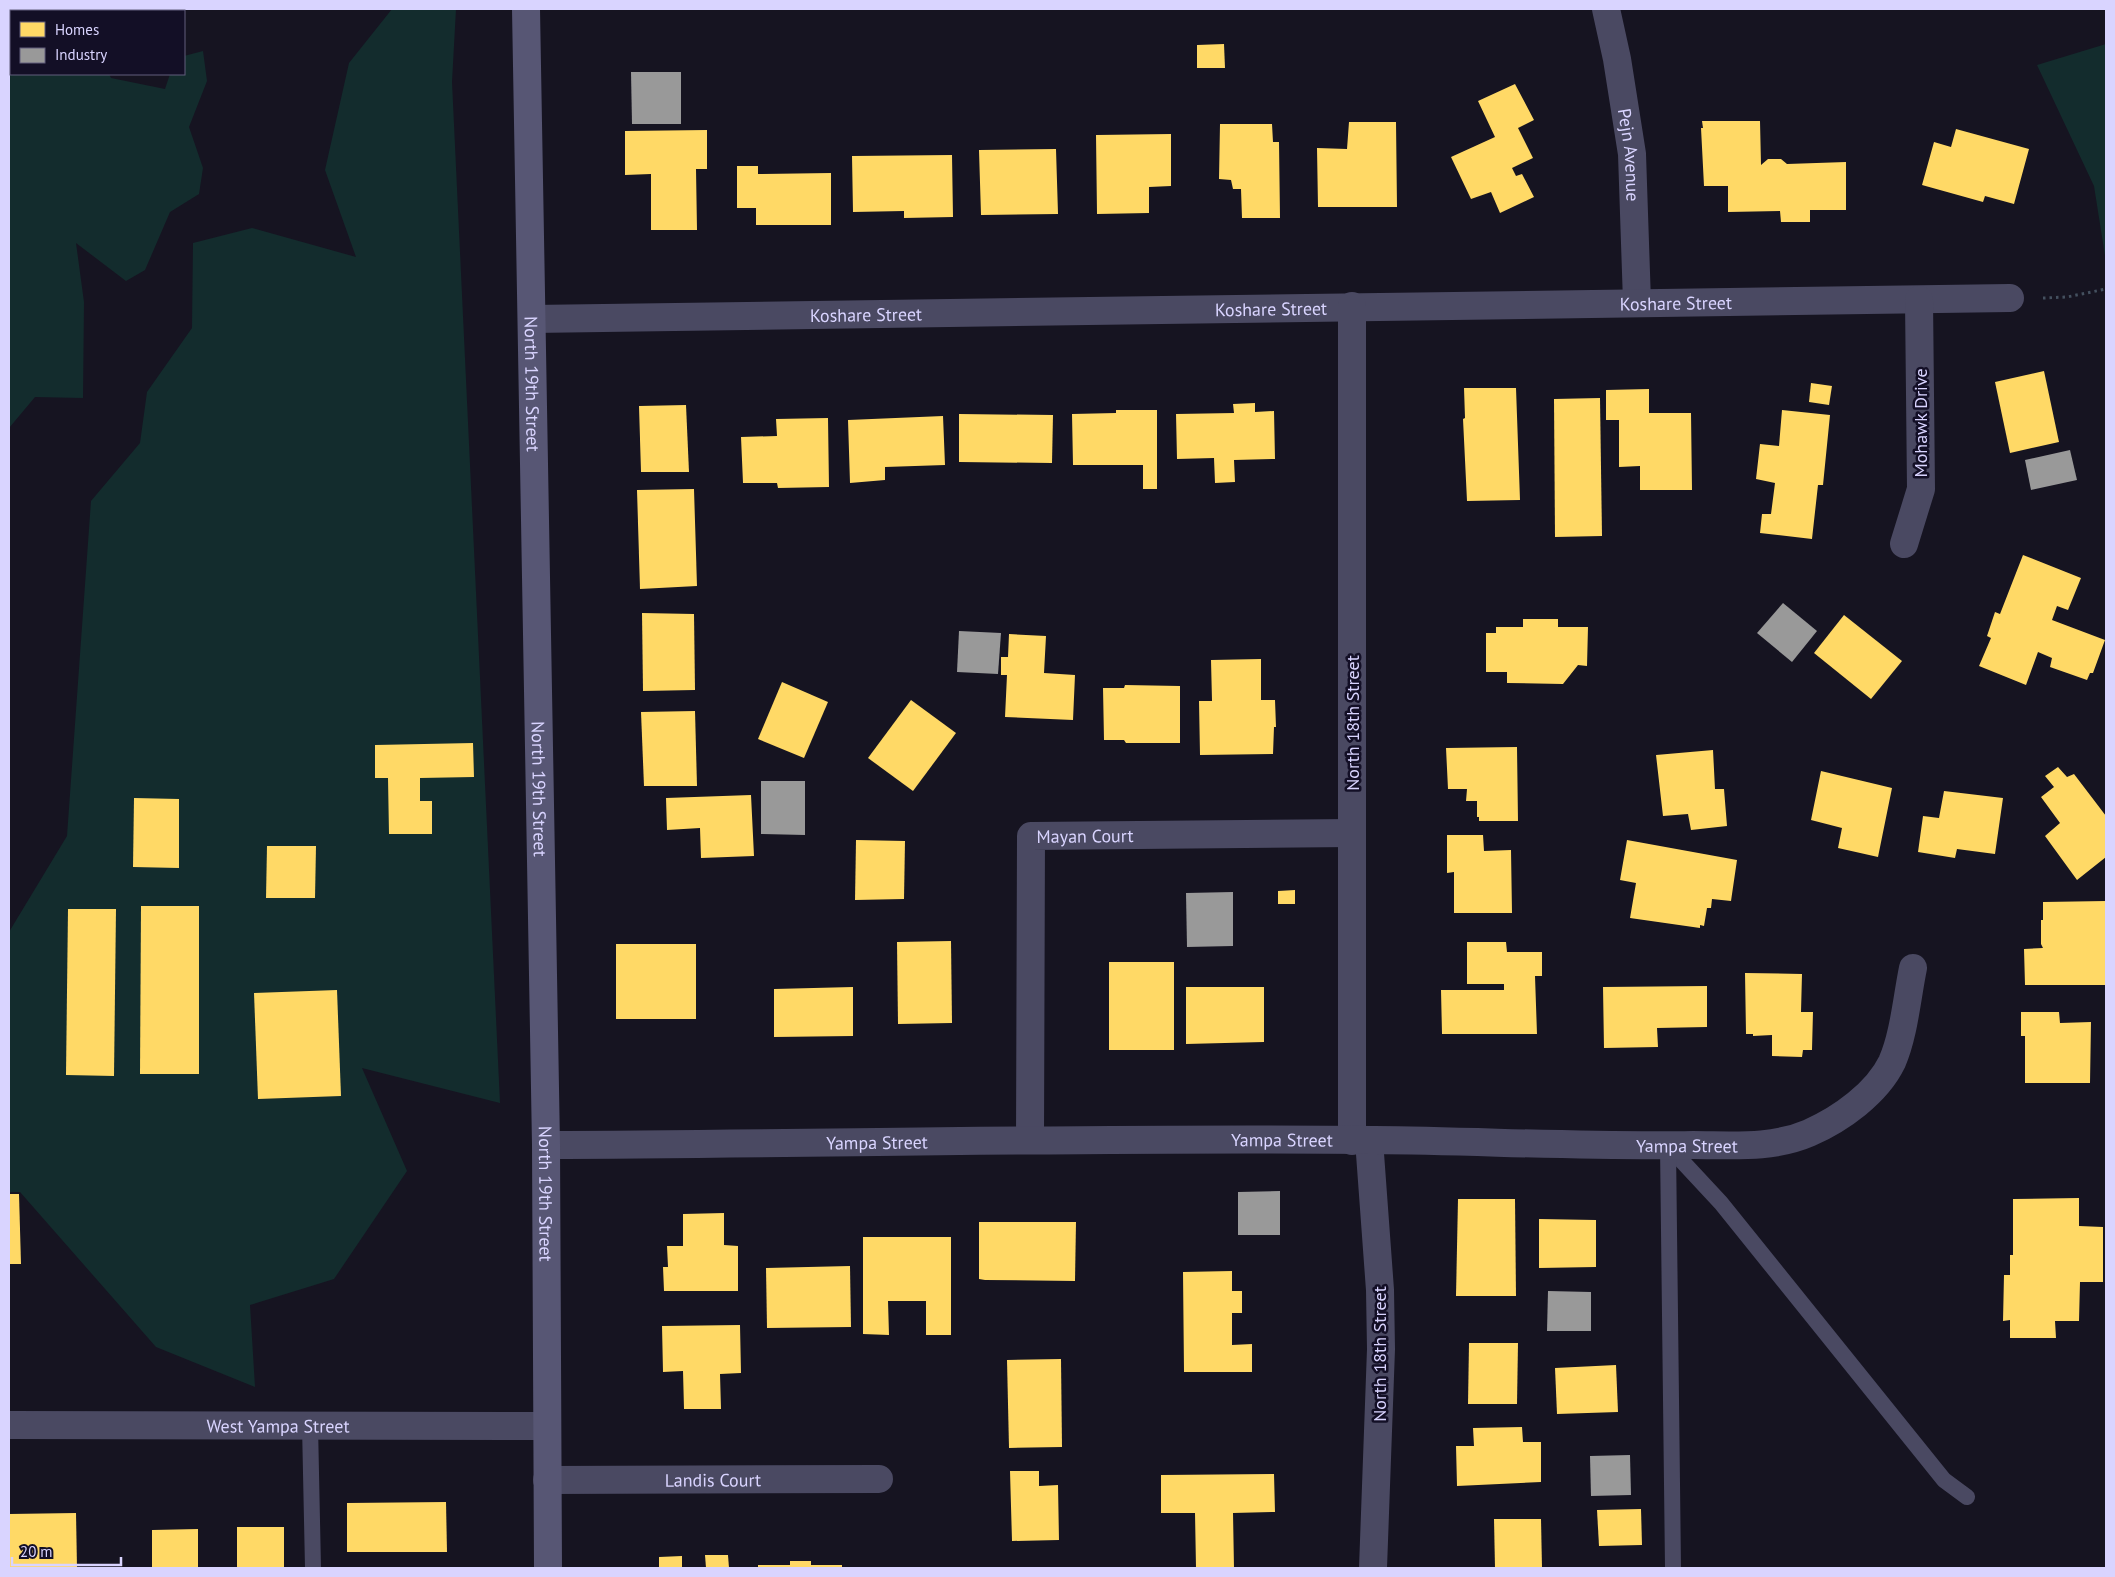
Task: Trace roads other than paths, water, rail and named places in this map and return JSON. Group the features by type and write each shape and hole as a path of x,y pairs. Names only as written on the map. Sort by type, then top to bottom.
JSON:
{"street":[{"name":"North 19th Street","path":"526,9 546,1144 548,1568"},
{"name":"Pejn Avenue","path":"1606,9 1617,58 1632,154 1637,302"},
{"name":"Koshare Street","path":"532,319 2010,298"},
{"name":"Mohawk Drive","path":"1904,544 1920,489 1919,300"},
{"name":"North 18th Street","path":"1352,306 1352,833 1361,1140 1378,1247 1381,1350 1373,1568"},
{"name":"Mayan Court","path":"1030,1140 1031,836 1352,833"},
{"name":"Yampa Street","path":"546,1144 1030,1140 1361,1140 1668,1146 1761,1144 1786,1141 1827,1124 1853,1106 1878,1083 1897,1049 1913,968"},
{"name":"West Yampa Street","path":"9,1425 547,1426"},
{"name":"Landis Court","path":"547,1480 879,1479"}],"lane":[{"path":"1668,1146 1721,1203 1944,1480 1967,1497"},
{"path":"1668,1146 1673,1568"},
{"path":"310,1426 313,1568"}]}
